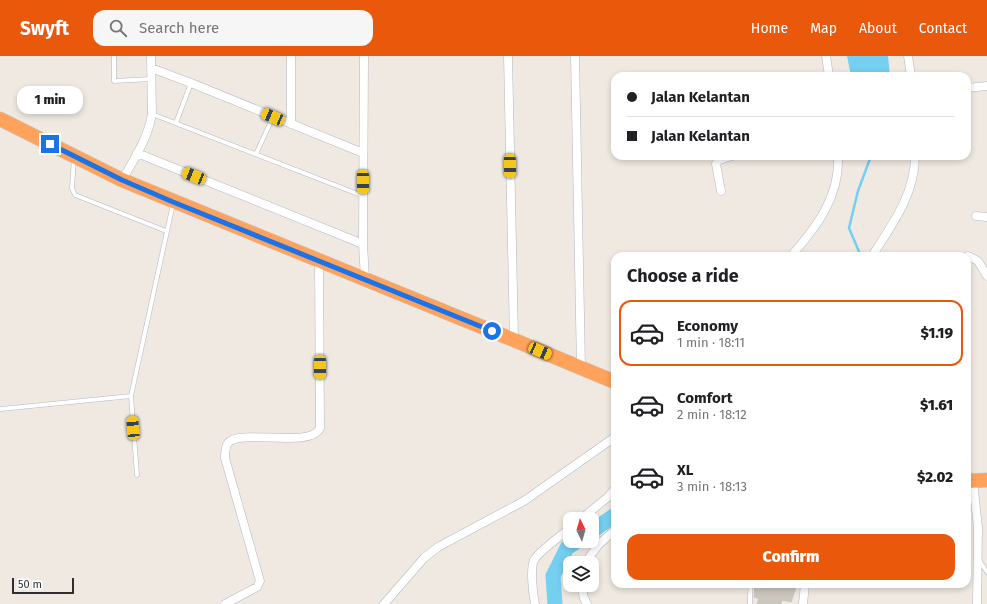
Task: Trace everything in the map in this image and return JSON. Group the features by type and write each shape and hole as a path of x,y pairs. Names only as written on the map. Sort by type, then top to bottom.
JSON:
{"highway":[{"path":"0,119 122,180 173,202 611,380"},
{"path":"971,481 987,480"}],"street":[{"path":"122,180 149,127 152,114 151,56"},
{"path":"291,56 291,124"},
{"path":"364,56 363,244 365,279"},
{"path":"508,56 514,340"},
{"path":"575,56 581,368"},
{"path":"826,56 828,72"},
{"path":"908,56 910,72"},
{"path":"152,68 363,154"},
{"path":"971,88 987,86"},
{"path":"137,153 363,244"},
{"path":"719,160 716,164 721,190"},
{"path":"794,252 806,239 830,202 838,176 838,160"},
{"path":"875,252 898,216 908,194 915,168 915,160"},
{"path":"976,216 987,216"},
{"path":"971,258 978,261 987,276"},
{"path":"225,604 257,587 260,581 225,458 227,444 231,440 244,438 305,436 316,433 320,428 319,261"},
{"path":"384,604 424,558 438,547 524,501 611,440"},
{"path":"971,487 978,528 977,604"},
{"path":"590,512 611,494"},
{"path":"535,604 533,588 533,562 539,554 563,534"},
{"path":"590,556 599,544 611,534"},
{"path":"803,604 805,588"},
{"path":"583,592 587,604"}],"lane":[{"path":"114,56 114,81 152,79"},
{"path":"176,123 191,83"},
{"path":"152,114 363,196"},
{"path":"256,154 273,117"},
{"path":"74,156 72,188 75,195 166,231"},
{"path":"137,475 130,396 173,202"},
{"path":"1,409 130,396"},
{"path":"978,558 987,572"},
{"path":"750,604 751,588"}],"water":[{"path":"847,56 888,56 890,72 850,72"}],"building":[{"path":"755,588 796,588 791,602 782,600 781,604 757,604 759,599 754,597"}],"waterway":[{"path":"859,252 849,228 858,191 870,160"},
{"path":"599,526 611,518"},
{"path":"555,604 553,576 567,548"}],"route":[{"path":"50,144 122,180 173,202 492,331"}]}
